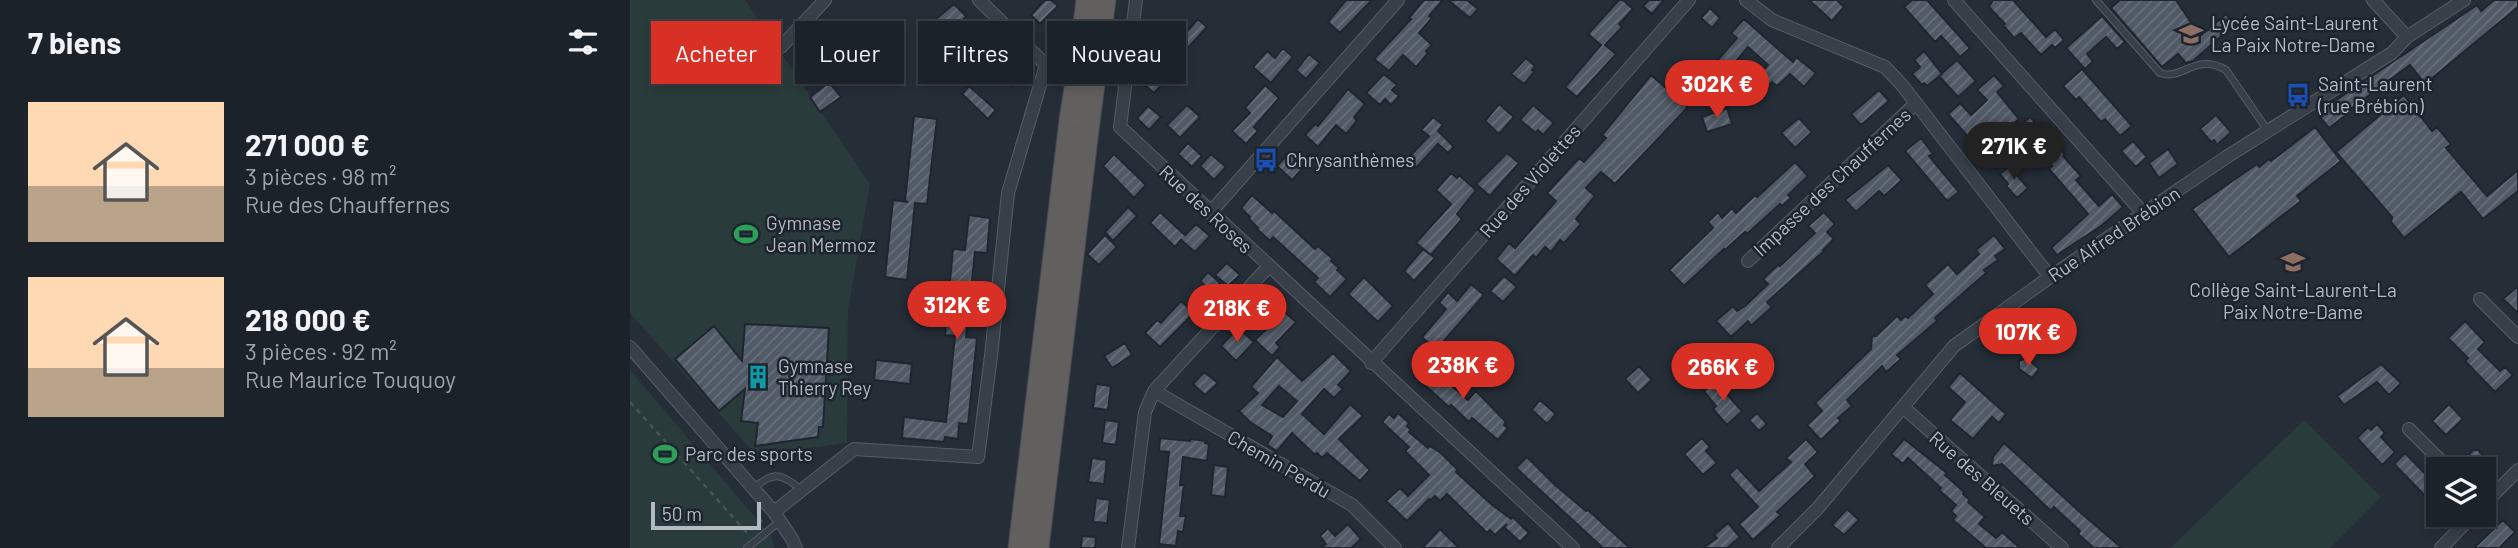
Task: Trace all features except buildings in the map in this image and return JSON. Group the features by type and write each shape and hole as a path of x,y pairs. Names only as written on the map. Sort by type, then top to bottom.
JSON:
{"highway":[{"path":"1087,0 1088,21"},
{"path":"1099,21 1105,0"},
{"path":"1019,548 1085,84"},
{"path":"1038,548 1079,125"}],"street":[{"path":"781,47 825,0"},
{"path":"775,515 854,449 978,457 1007,193 1046,65 979,0"},
{"name":"Rue des Roses","path":"1136,0 1120,127 1573,548"},
{"path":"1210,213 1398,0"},
{"name":"Rue des Violettes","path":"1371,363 1689,0"},
{"path":"1746,0 1772,20 1885,67 1916,103 2050,277"},
{"path":"1954,0 2144,214"},
{"path":"2373,0 2407,37"},
{"name":"Rue Alfred Brébion","path":"1779,548 1818,508 1954,346 2050,277 2268,131 2392,53 2407,37 2464,0"},
{"name":"Impasse des Chauffernes","path":"1748,261 1916,103"},
{"path":"1128,548 1145,412 1154,391 1268,267"},
{"path":"2480,299 2518,338"},
{"path":"630,347 775,515 796,548"},
{"name":"Chemin Perdu","path":"1154,391 1352,505 1395,548"},
{"name":"Rue des Bleuets","path":"1903,407 2062,548"},
{"path":"2409,429 2437,457"},
{"path":"2496,492 2518,470"},
{"path":"2441,548 2461,527"}],"lane":[{"path":"2096,0 2160,73 2167,75 2203,63 2216,64 2225,70 2268,131"},
{"path":"753,489 765,478 779,475 801,491"},
{"path":"747,548 775,515"}],"path":[{"path":"630,402 754,541"},
{"path":"747,533 775,515"}],"shaded area":[{"name":"Gymnase Jean Mermoz","path":"630,0 745,0 759,21 651,21 651,84 781,84 781,53 795,74 795,84 802,84 870,184 848,310 847,443 756,455 630,313"},
{"name":"Parc des sports","path":"630,370 772,537 774,548 630,548"},
{"path":"2304,420 2381,497 2330,548 2170,548"}],"place":[{"name":"Lycée Saint-Laurent La Paix Notre-Dame","path":"2191,34"},
{"name":"Saint-Laurent (rue Brébion)","path":"2298,95"},
{"name":"Chrysanthèmes","path":"1266,160"},
{"name":"Gymnase Jean Mermoz","path":"746,234"},
{"name":"Collège Saint-Laurent-La Paix Notre-Dame","path":"2293,262"},
{"name":"Gymnase Thierry Rey","path":"758,377"},
{"name":"Parc des sports","path":"665,454"}]}
